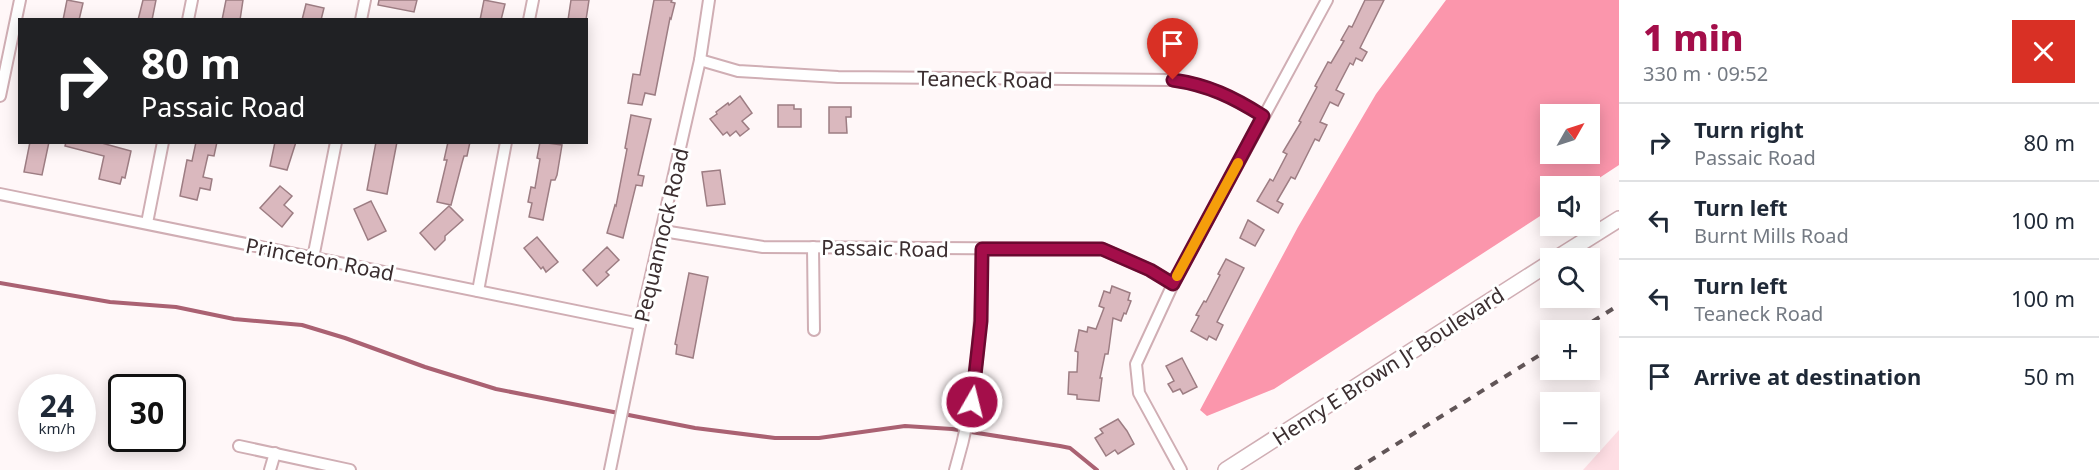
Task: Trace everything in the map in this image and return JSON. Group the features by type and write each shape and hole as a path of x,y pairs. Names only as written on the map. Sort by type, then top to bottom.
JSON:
{"main road":[{"path":"1573,248 1619,219"},
{"name":"Henry E Brown Jr Boulevard","path":"1226,470 1540,269"}],"street":[{"path":"0,96 20,0"},
{"path":"188,18 192,0"},
{"path":"361,18 365,0"},
{"path":"529,18 533,0"},
{"name":"Pequannock Road","path":"610,470 640,324 663,231 699,60 709,0"},
{"path":"1181,470 1139,393 1136,363 1173,284 1327,0"},
{"name":"Teaneck Road","path":"699,60 738,71 838,77 1173,80 1200,84 1238,100 1263,116"},
{"path":"147,224 163,144"},
{"path":"313,258 336,144"},
{"path":"478,291 506,144"},
{"name":"Princeton Road","path":"0,194 640,324"},
{"name":"Passaic Road","path":"663,231 763,247 1102,249 1150,270 1173,284"},
{"path":"813,247 814,330"},
{"path":"955,470 972,402 978,362 982,249"},
{"path":"239,446 350,470"},
{"path":"270,470 275,453"}],"shaded area":[{"path":"1446,0 1619,0 1619,165 1600,177 1540,176 1540,216 1274,389 1207,416 1200,410 1298,227 1376,94"},
{"path":"1619,430 1619,470 1583,470"}],"building":[{"path":"67,0 83,3 79,18 63,18"},
{"path":"143,0 156,0 152,18 138,18"},
{"path":"226,0 243,0 240,18 222,18"},
{"path":"379,0 417,0 414,12 378,5"},
{"path":"484,0 505,4 502,18 480,18"},
{"path":"571,0 589,0 586,18 568,18"},
{"path":"654,0 672,0 671,2 675,3 655,95 645,93 642,105 628,103 633,74 640,75"},
{"path":"1365,0 1384,0 1360,48 1367,52 1362,61 1356,58 1353,65 1350,63 1336,90 1344,94 1338,106 1330,102 1320,122 1327,125 1319,141 1315,139 1295,179 1291,177 1277,201 1283,204 1278,213 1257,201 1270,179 1273,181 1287,154 1283,152 1301,122 1299,121 1317,87 1315,86 1328,62 1331,63 1344,41 1341,40 1349,26 1352,27"},
{"path":"306,4 324,8 322,18 302,18"},
{"path":"740,96 752,113 742,121 749,129 740,136 736,131 730,136 727,132 723,135 710,119 717,114 716,112"},
{"path":"778,105 794,105 794,109 801,109 801,127 778,127"},
{"path":"829,107 851,107 851,117 846,117 847,133 829,133"},
{"path":"631,115 651,119 638,175 644,176 642,186 636,185 623,238 607,233 616,206"},
{"path":"30,144 49,144 42,175 24,172"},
{"path":"66,144 105,144 131,151 125,178 122,177 120,184 99,179 104,156 65,146"},
{"path":"196,144 217,144 214,156 208,155 203,177 212,179 210,190 200,188 197,200 180,196 187,160 192,161"},
{"path":"275,144 295,144 287,170 270,166"},
{"path":"376,144 397,144 387,194 367,190"},
{"path":"448,144 470,144 467,156 464,156 451,205 437,202 447,160 444,160"},
{"path":"540,144 562,145 557,175 555,180 551,180 543,220 529,217 532,203 528,202 531,187 535,188 540,159 537,158"},
{"path":"720,170 725,204 707,206 702,172"},
{"path":"280,186 292,196 284,205 293,213 282,227 260,208"},
{"path":"371,201 386,231 368,240 354,209"},
{"path":"449,206 463,220 445,236 445,240 435,250 420,233"},
{"path":"1248,220 1264,230 1255,246 1240,238"},
{"path":"537,237 558,262 546,272 524,248"},
{"path":"607,247 619,260 606,272 609,275 597,286 583,270"},
{"path":"1226,259 1244,268 1217,322 1223,325 1216,340 1209,336 1207,340 1191,331 1199,316 1196,315 1204,301 1206,302"},
{"path":"689,273 708,277 693,358 676,354 677,345 675,344"},
{"path":"1112,286 1130,293 1128,300 1131,301 1121,321 1113,318 1108,354 1105,354 1100,378 1102,378 1099,401 1077,399 1077,395 1068,394 1069,372 1077,372 1078,352 1075,351 1079,330 1087,332 1088,327 1096,329 1104,308 1099,306 1104,291 1110,293"},
{"path":"1182,358 1197,387 1183,394 1180,389 1173,392 1168,384 1174,381 1166,366"},
{"path":"1118,419 1134,444 1118,454 1115,450 1106,456 1095,438 1103,433 1100,429"}],"waterway":[{"path":"0,283 110,302 176,307 234,319 302,325 496,389 695,428 775,438 819,438 905,426 952,429 1070,448 1097,470"}],"railway":[{"path":"1595,320 1619,305"},
{"path":"1355,470 1540,355"}],"slow traffic":[{"path":"1177,276 1238,163"}],"route":[{"path":"972,402 981,321 982,249 1102,249 1150,270 1173,284 1263,116 1238,100 1200,84 1173,80"}]}
